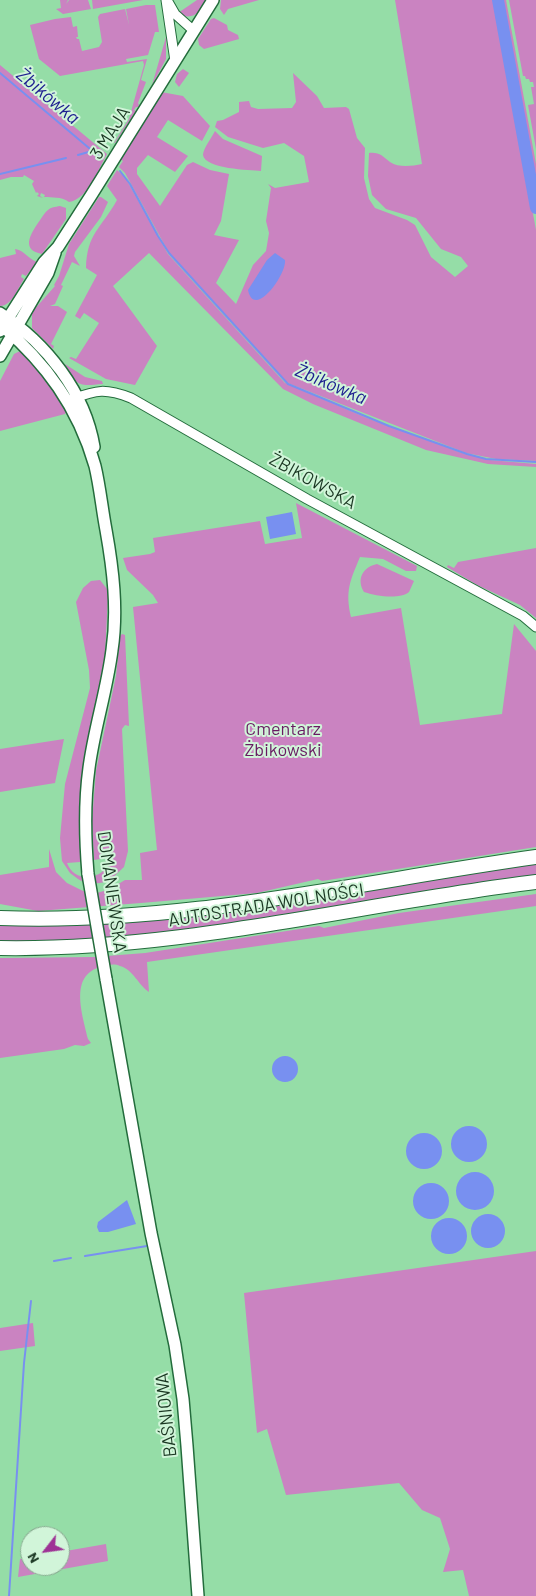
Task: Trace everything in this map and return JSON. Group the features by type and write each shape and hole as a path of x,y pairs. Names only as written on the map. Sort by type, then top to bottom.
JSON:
{"highway":[{"name":"AUTOSTRADA WOLNOŚCI","path":"0,918 37,920 160,914 261,902 536,857"},
{"name":"AUTOSTRADA WOLNOŚCI","path":"0,948 81,947 178,938 536,882"},
{"path":"0,912 37,920"}],"main road":[{"name":"3 MAJA","path":"2,323 44,262 58,247 213,0"},
{"name":"3 MAJA","path":"0,356 48,273 58,247"},
{"name":"DOMANIEWSKA","path":"2,323 15,330 49,356 69,381 72,399 93,441 96,459 95,466 111,557 114,629 107,682 89,766 86,790 85,845 88,874 151,1233"},
{"name":"BAŚNIOWA","path":"151,1233 175,1345 183,1398 198,1596"}],"street":[{"path":"166,0 174,14 194,31"},
{"path":"166,0 176,61"},
{"path":"170,32 186,44"},
{"name":"ŻBIKOWSKA","path":"72,399 108,390 131,398 307,499 523,616 536,627"}],"green space":[{"path":"60,0 68,0 66,4 69,0 88,0 91,9 63,14 56,9 61,8"},
{"path":"92,0 143,0 93,9"},
{"path":"197,0 208,0 199,12 192,16 183,16 178,13"},
{"path":"221,0 259,0 228,9 224,15 220,9"},
{"path":"395,0 494,0 536,230 536,461 496,459 466,453 290,384 283,379 169,253 125,173 119,167 123,161 120,159 161,92 183,96 210,126 202,141 168,120 157,137 188,156 175,172 148,155 137,168 137,174 160,206 187,165 193,162 210,170 229,174 221,221 214,235 239,240 216,283 236,304 253,265 266,251 269,233 266,221 271,188 268,184 275,188 309,182 304,156 284,143 263,148 228,137 215,127 217,121 239,112 239,102 249,101 251,107 258,109 292,108 296,102 293,73 317,96 324,108 346,107 349,109 357,138 365,148 364,178 369,199 375,208 415,225 431,257 455,277 468,266 461,257 441,249 416,218 386,209 372,195 368,176 369,153 383,156 390,162 401,166 422,164"},
{"path":"501,0 506,0 536,164 536,191"},
{"path":"509,0 536,0 536,149 528,105 534,104 531,87 534,87 533,82 530,82 529,79 523,76"},
{"path":"155,5 159,32 155,32 148,55 126,59 127,62 147,59 141,80 146,82 138,103 139,105 134,110 136,111 114,143 129,119 144,65 143,61 60,76 39,59 30,25 71,17 73,27 77,26 78,37 76,37 79,39 82,51 99,47 102,42 98,17 100,14 125,9 129,25 126,9"},
{"path":"214,18 227,25 228,30 238,35 239,39 204,49 199,45 198,39 211,19"},
{"path":"166,37 166,59 152,85"},
{"path":"0,65 107,154 92,183 76,200 69,202 60,198 44,197 45,195 41,193 40,196 43,198 37,196 39,194 36,193 32,184 34,181 24,175 23,177 11,177 0,180"},
{"path":"183,69 189,73 179,87 175,82 177,74"},
{"path":"215,131 223,139 262,156 261,171 219,166 206,160 203,152"},
{"path":"117,170 125,177 168,254 285,383 367,418 462,453 490,460 536,464 536,467 488,464 426,450 313,404 283,389 149,253 113,286 157,346 135,385 106,379 69,358 76,359 99,323 84,313 80,319 75,316 97,275 86,268 87,256 92,239 117,200 107,186"},
{"path":"99,197 108,202 101,217 75,252 74,256 80,266 72,262 61,285 63,286 55,304 50,306 58,306 67,312 51,344 54,346 53,349 32,328 32,312 55,286 69,244"},
{"path":"60,206 66,208 66,219 42,254 35,252 29,246 32,232 49,209"},
{"path":"15,249 37,262 26,276 22,274 21,277 24,279 11,300 0,306 0,258 16,254"},
{"path":"22,350 25,351 68,408 65,414 0,431 0,381 14,354"},
{"path":"65,364 85,377 102,381 103,384 83,385 79,383 72,377"},
{"name":"Cmentarz Żbikowski","path":"296,503 417,566 416,571 406,571 383,559 360,557 351,580 348,600 351,617 401,608 420,725 502,714 514,624 536,651 536,847 322,881 318,879 257,893 38,911 0,904 0,875 49,867 49,849 56,872 67,883 83,891 97,893 110,889 125,880 142,880 140,853 157,850 133,607 158,603 153,595 127,570 123,558 155,552 153,538 260,521 265,544 302,538"},
{"path":"536,548 536,618 520,605 477,585 447,567 448,565 454,568 458,562"},
{"path":"377,564 414,581 409,592 394,597 364,592 361,583 362,574 368,568"},
{"path":"100,580 107,589 108,595 105,656 84,759 80,862 67,863 75,874 87,877 99,874 108,865 106,858 94,860 92,821 96,771 116,676 120,636 122,634 125,635 129,726 125,725 122,729 128,851 124,867 109,881 87,884 70,873 62,861 60,838 65,784 90,688 89,670 76,602 83,588 91,581"},
{"path":"64,739 55,783 0,792 0,749"},
{"path":"536,861 536,879 139,938 0,943 0,925 62,925"},
{"path":"536,894 536,906 147,962 149,992 125,968 115,965 103,966 91,971 84,978 81,987 81,1008 88,1039 91,1043 84,1046 75,1045 64,1049 0,1058 0,958 94,957 145,953 319,926 324,928 399,913"},
{"path":"536,1251 536,1596 469,1596 463,1570 443,1572 450,1549 440,1518 422,1510 399,1483 286,1495 267,1429 257,1433 244,1293"},
{"path":"33,1323 35,1346 0,1351 0,1328"},
{"path":"106,1544 108,1561 70,1568 70,1550"},
{"path":"20,1559 20,1576 24,1576 18,1577"}],"water":[{"path":"275,253 285,260 281,275 270,292 257,300 251,298 248,290 267,260"},
{"path":"292,512 296,534 270,539 266,517"},
{"path":"285,1056 294,1060 298,1069 294,1078 285,1082 276,1078 272,1069 276,1060"},
{"path":"469,1126 476,1127 482,1131 486,1137 486,1151 482,1157 476,1161 469,1162 462,1161 456,1157 452,1151 451,1144 452,1137 456,1131 462,1127"},
{"path":"424,1133 431,1134 437,1138 441,1144 441,1158 437,1164 431,1168 424,1169 417,1168 411,1164 407,1158 406,1151 407,1144 411,1138 417,1134"},
{"path":"475,1172 488,1178 494,1191 488,1204 475,1210 462,1204 456,1191 462,1178"},
{"path":"431,1183 438,1184 444,1188 448,1194 448,1208 444,1214 438,1218 431,1219 424,1218 418,1214 414,1208 413,1201 414,1194 418,1188 424,1184"},
{"path":"127,1200 136,1224 108,1232 99,1232 98,1222"},
{"path":"488,1214 500,1219 505,1231 500,1243 488,1248 476,1243 471,1231 476,1219"},
{"path":"449,1218 461,1224 467,1236 461,1248 449,1254 437,1248 431,1236 437,1224"}],"waterway":[{"path":"498,0 536,208"},
{"name":"Żbikówka","path":"0,73 102,159"},
{"path":"78,155 92,151"},
{"path":"0,174 66,158"},
{"name":"Żbikówka","path":"120,171 130,184 169,253 288,384 389,426 467,454 486,459 536,462"},
{"path":"85,1256 147,1246"},
{"path":"54,1261 71,1258"},
{"path":"9,1596 24,1363 31,1301"}]}
